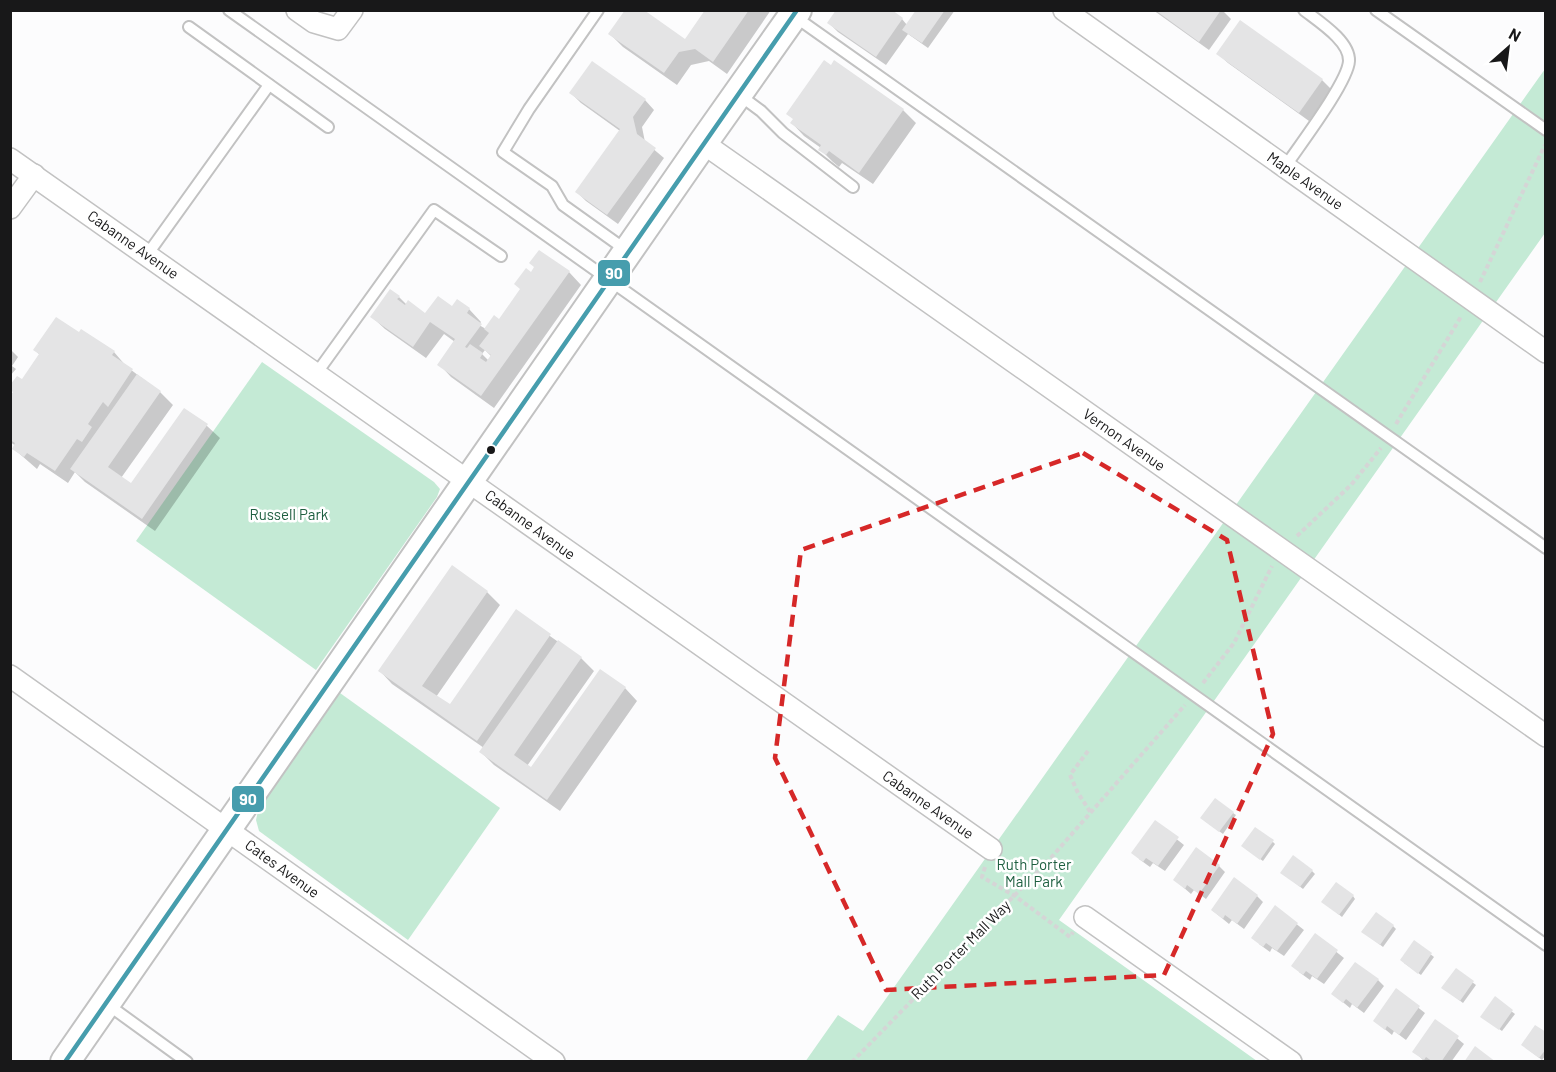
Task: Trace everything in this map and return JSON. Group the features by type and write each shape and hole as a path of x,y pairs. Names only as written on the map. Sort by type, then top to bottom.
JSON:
{"main road":[{"path":"65,1062 795,13"}],"street":[{"path":"297,10 314,22 338,29 352,10"},
{"name":"Maple Avenue","path":"1064,10 1545,352"},
{"name":"Vernon Avenue","path":"703,143 1545,736"},
{"name":"Cabanne Avenue","path":"10,159 991,849"},
{"path":"10,208 33,175"},
{"name":"Cates Avenue","path":"10,676 554,1062"},
{"path":"1085,916 1291,1062"}],"lane":[{"path":"229,10 607,281 1545,945"},
{"path":"598,10 529,109 503,152 552,186 563,205 628,251"},
{"path":"1285,167 1343,80 1349,59 1342,44 1330,29 1304,10"},
{"path":"1376,10 1545,130"},
{"path":"795,13 1545,548"},
{"path":"189,27 328,127"},
{"path":"147,255 269,85"},
{"path":"738,93 761,111 789,139 853,187"},
{"path":"316,374 434,210 501,256"},
{"path":"106,1004 188,1062"}],"path":[{"path":"1477,287 1545,144"},
{"path":"1202,685 1234,643 1274,561"},
{"name":"Ruth Porter Mall Way","path":"852,1062 1015,896 1187,703"},
{"path":"1088,751 1070,775 1078,794 1091,813"},
{"path":"991,849 982,877 1015,896 1070,937 1085,916"}],"highlighted area":[{"path":"1083,453 1227,540 1273,734 1164,975 886,990 775,758 801,550"}],"green space":[{"name":"Ruth Porter Mall Park","path":"1545,69 1545,233 1059,920 1257,1061 805,1062 838,1015 863,1031"},
{"name":"Russell Park","path":"262,362 434,482 440,489 437,497 316,670 136,541"},
{"path":"340,693 500,808 408,940 259,831 256,820 258,811"}],"building":[{"path":"625,10 644,10 685,39 705,10 749,10 713,62 695,49 679,52 664,73 608,34"},
{"path":"836,10 892,10 903,18 876,57 827,23"},
{"path":"916,10 945,10 922,43 902,30"},
{"path":"1155,10 1221,10 1199,42"},
{"path":"1240,20 1323,79 1299,113 1216,54"},
{"path":"824,60 831,65 834,60 904,109 859,173 829,151 826,155 818,150 821,145 790,123 793,119 786,114"},
{"path":"592,61 646,99 633,117 637,134 656,148 607,215 575,192 620,129 569,93"},
{"path":"539,250 570,271 481,396 437,365 455,339 430,322 413,347 370,317 390,289 400,296 397,299 405,305 408,300 425,313 438,296 452,306 457,299 470,308 467,313 482,324 465,347 467,348 470,344 483,353 480,358 486,362 491,355 479,346 489,333 484,329 494,315 499,319 520,289 514,284 526,268 531,272 534,267 529,263"},
{"path":"56,317 79,332 81,329 115,351 112,355 133,369 108,407 103,402 88,424 92,427 82,442 77,439 55,471 27,453 24,457 12,449 15,443 10,440 10,396 13,392 10,390 10,385 17,376 22,379 39,354 33,350"},
{"path":"137,374 161,391 108,467 131,483 184,408 208,424 142,519 70,469"},
{"path":"452,565 488,591 422,686 450,704 516,609 551,634 477,741 378,671"},
{"path":"558,640 582,657 514,755 531,767 600,669 626,687 547,800 479,752"},
{"path":"1215,798 1234,812 1219,832 1200,818"},
{"path":"1155,820 1179,837 1158,866 1146,858 1143,862 1131,853"},
{"path":"1255,827 1274,840 1260,860 1241,846"},
{"path":"1196,847 1220,865 1199,894 1187,885 1185,889 1173,880"},
{"path":"1293,855 1313,870 1300,887 1280,873"},
{"path":"1234,877 1258,895 1237,924 1225,915 1223,919 1211,910"},
{"path":"1336,882 1354,895 1339,915 1321,902"},
{"path":"1275,905 1298,923 1277,951 1266,943 1263,947 1251,938"},
{"path":"1376,912 1394,925 1380,945 1361,932"},
{"path":"1315,933 1338,950 1317,979 1306,971 1303,975 1291,966"},
{"path":"1414,940 1432,953 1418,974 1400,960"},
{"path":"1355,962 1379,979 1357,1008 1346,999 1343,1003 1331,994"},
{"path":"1456,968 1474,981 1460,1001 1441,988"},
{"path":"1396,988 1420,1006 1399,1035 1387,1026 1385,1030 1373,1021"},
{"path":"1495,996 1513,1010 1499,1030 1480,1017"},
{"path":"1435,1019 1459,1036 1441,1062 1433,1062 1426,1057 1424,1060 1412,1052"},
{"path":"1535,1025 1546,1032 1546,1049 1539,1058 1521,1045"},
{"path":"1475,1046 1496,1062 1464,1062"}],"transit line":[{"name":"90","path":"65,1062 797,10"}]}
